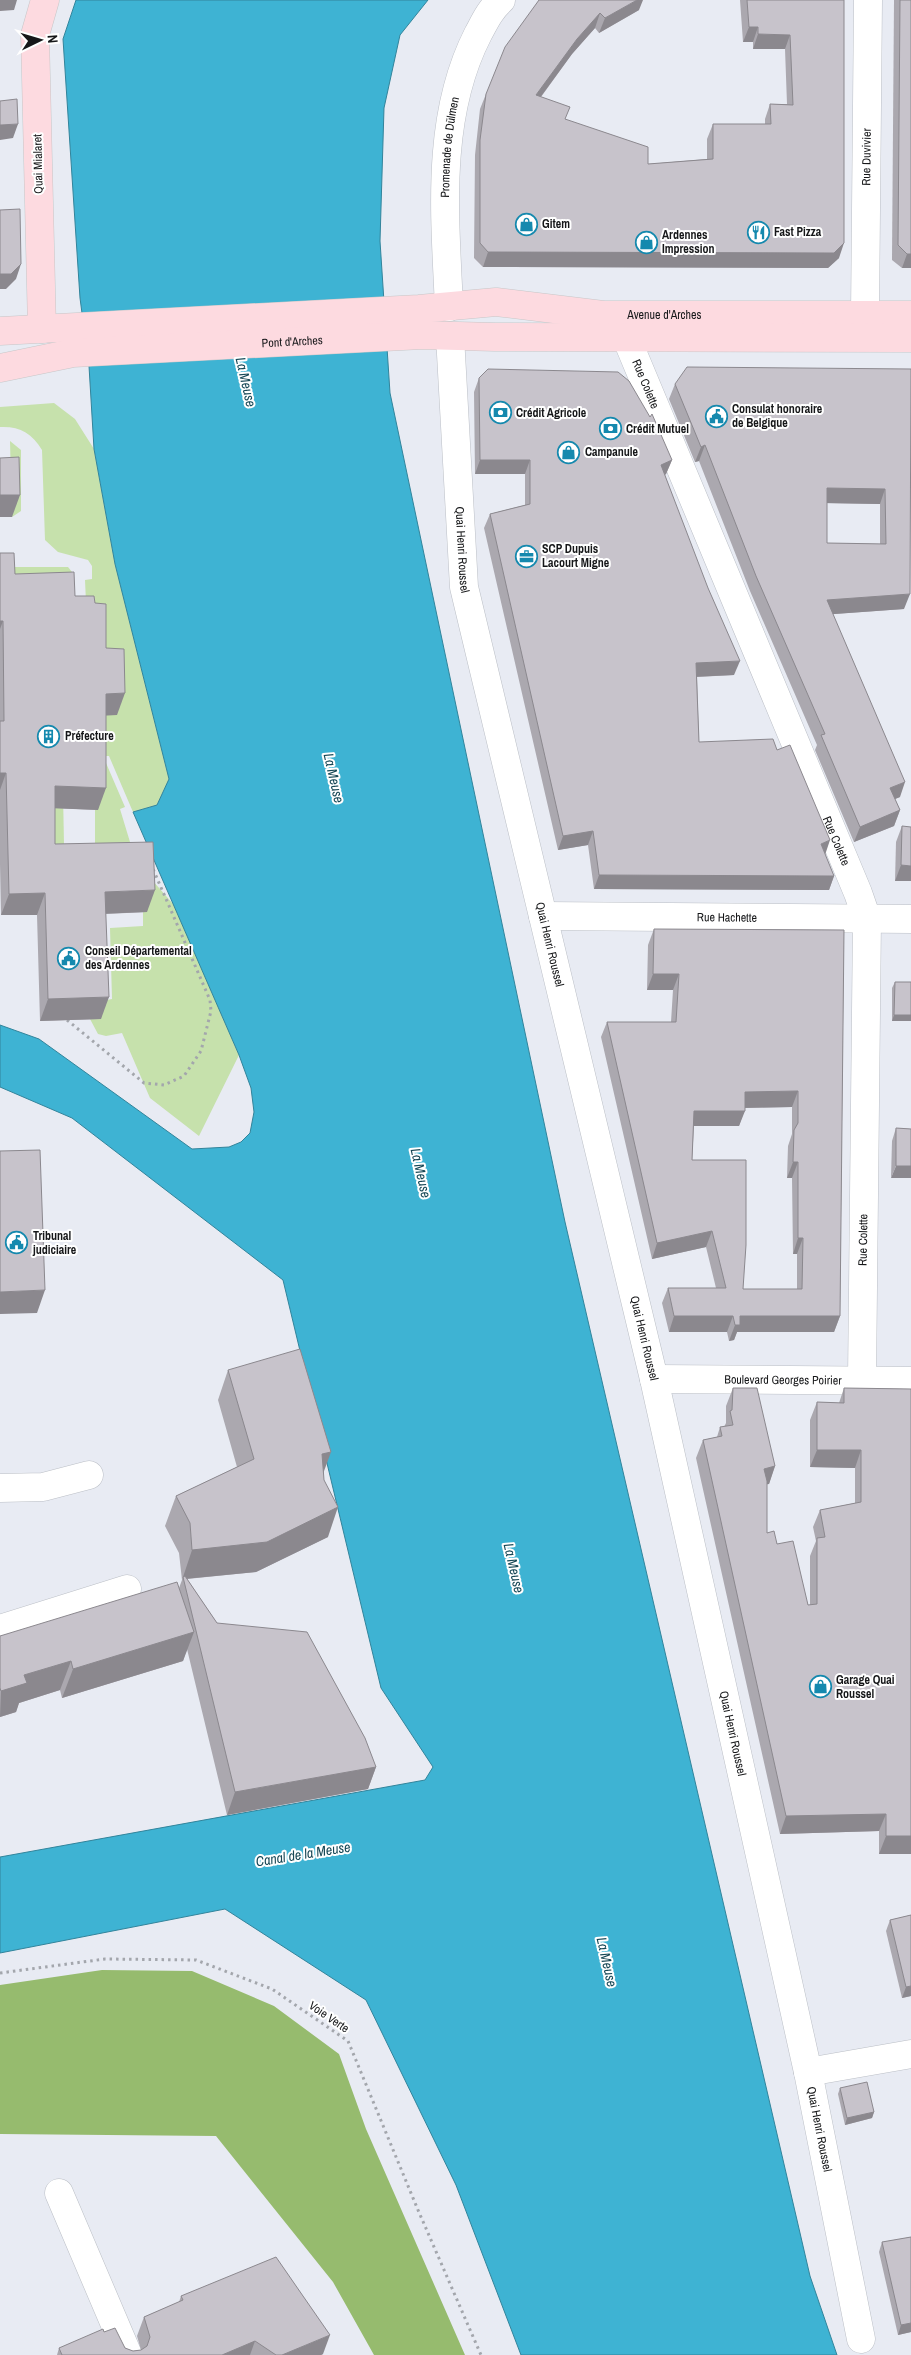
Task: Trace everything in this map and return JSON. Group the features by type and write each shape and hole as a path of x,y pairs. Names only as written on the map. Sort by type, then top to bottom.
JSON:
{"main road":[{"name":"Quai Mialaret","path":"42,329 36,35 45,0"},
{"name":"Avenue d'Arches","path":"420,322 449,307 496,302 603,314 911,314"},
{"path":"0,368 72,341 420,322"},
{"name":"Avenue d'Arches","path":"420,322 450,336 911,338"},
{"path":"0,331 42,329 72,341"}],"street":[{"name":"Promenade de Dülmen","path":"449,307 445,181 451,114 466,58 491,10 501,0"},
{"name":"Rue Duvivier","path":"865,314 868,0"},
{"name":"Quai Henri Roussel","path":"450,336 464,587 654,1379 808,2072 862,2339"},
{"name":"Rue Colette","path":"626,337 858,893 867,919 862,1380"},
{"name":"Rue Hachette","path":"544,916 911,919"},
{"name":"Boulevard Georges Poirier","path":"654,1379 911,1381"},
{"path":"0,1488 43,1487 90,1475"},
{"path":"0,1630 127,1589"},
{"path":"808,2072 911,2054"},
{"path":"59,2193 128,2355"}],"path":[{"path":"67,1020 144,1083 164,1084 184,1076 201,1051 211,1012 210,1000 151,865"},
{"name":"Voie Verte","path":"0,1973 105,1960 196,1960 272,1989 348,2041 418,2210 482,2355"}],"green space":[{"path":"54,403 75,419 94,449 115,564 169,779 157,805 133,812 109,756 103,756 125,807 120,809 130,842 125,844 95,843 95,809 98,809 98,716 117,714 87,625 85,580 92,579 92,566 88,560 58,552 45,540 42,450 34,439 19,429 0,427 0,407"},
{"path":"10,441 21,450 21,511 12,517"},
{"path":"6,567 68,567 72,572 73,606 7,595"},
{"path":"48,793 63,793 64,844 47,851"},
{"path":"145,872 174,905 239,1055 199,1136 150,1098 122,1033 106,1036 98,1034 90,1019 101,1001 112,999 110,928 143,926 143,912 147,912"},
{"path":"102,1970 192,1971 274,2006 339,2054 366,2129 465,2355 374,2355 333,2282 216,2136 0,2134 0,1985"}],"water":[{"path":"76,0 428,0 400,35 384,108 380,241 390,393 565,1222 810,2276 837,2355 521,2355 456,2185 366,2000 225,1909 0,1953 0,1857 425,1780 433,1767 381,1688 283,1280 72,1118 0,1087 0,1025 39,1039 192,1149 229,1147 241,1142 250,1133 254,1112 251,1088 239,1055 133,812 157,805 169,779 115,564 94,449 89,366 80,298 63,39"}],"building":[{"path":"539,0 637,0 605,18 600,13 577,39 536,95 570,107 565,119 648,147 648,164 713,159 713,124 771,124 770,104 793,105 790,35 758,34 758,27 749,27 747,0 844,0 844,243 834,253 488,252 480,243 480,140 486,94 505,47"},
{"path":"900,0 911,0 911,254 907,254 898,245"},
{"path":"17,99 18,124 0,125 0,101"},
{"path":"20,209 21,264 11,274 0,274 0,210"},
{"path":"687,367 911,369 910,594 827,600 905,782 890,788 900,810 860,827 821,735 825,734 756,576 705,445 701,447 675,384","holes":["827,488 885,489 886,544 827,543"]},
{"path":"488,369 618,372 629,381 650,417 652,414 672,460 661,465 708,588 740,661 696,663 699,742 773,739 777,750 790,745 830,840 821,844 834,876 599,875 593,831 563,836 490,514 530,504 530,460 480,460 479,378"},
{"path":"19,457 20,495 0,495 0,458"},
{"path":"0,553 14,553 15,574 74,572 75,596 94,596 95,603 106,604 106,648 124,649 125,693 106,694 106,788 55,786 55,844 153,842 155,890 105,892 109,997 48,999 45,893 9,894 6,773 0,773 0,721 4,721 3,621 0,621"},
{"path":"902,826 911,827 911,866 901,865"},
{"path":"654,929 844,930 840,1316 740,1316 740,1325 735,1325 733,1316 674,1316 668,1288 726,1288 712,1231 657,1243 607,1022 676,1022 679,974 653,974","holes":["798,1091 798,1123 794,1130 793,1162 798,1162 798,1238 803,1238 802,1289 743,1289 746,1245 746,1160 692,1160 694,1111 745,1111 745,1092"]},
{"path":"895,982 911,982 911,1015 894,1015"},
{"path":"896,1128 911,1129 911,1166 896,1166"},
{"name":"Tribunal judiciaire","path":"40,1150 45,1290 0,1292 0,1151"},
{"path":"300,1349 331,1452 322,1454 324,1480 338,1507 267,1542 192,1550 190,1523 176,1496 254,1459 228,1370"},
{"path":"733,1388 757,1388 775,1466 764,1469 767,1481 767,1533 774,1531 777,1544 793,1541 808,1605 817,1604 817,1538 825,1537 820,1510 861,1502 861,1450 817,1450 817,1402 844,1403 844,1388 911,1389 911,1836 886,1836 886,1814 786,1816 703,1440 722,1436 720,1427 733,1425 730,1411 732,1410"},
{"path":"185,1576 217,1623 307,1632 365,1738 376,1767 235,1792 183,1577"},
{"path":"177,1582 194,1632 73,1669 71,1661 24,1675 27,1683 1,1691 0,1636"},
{"path":"911,1915 911,1986 906,1987 890,1920"},
{"path":"867,2082 874,2112 847,2118 840,2088"},
{"path":"911,2237 911,2323 901,2325 882,2242"},
{"path":"276,2257 330,2335 282,2355 276,2355 255,2341 222,2355 62,2355 59,2348 103,2329 104,2332 115,2328 125,2348 133,2351 141,2350 147,2346 150,2337 144,2317 183,2300 181,2296"}],"place":[{"name":"Gitem","path":"526,224"},
{"name":"Fast Pizza","path":"758,232"},
{"name":"Ardennes Impression","path":"646,242"},
{"name":"Crédit Agricole","path":"500,413"},
{"name":"Consulat honoraire de Belgique","path":"716,416"},
{"name":"Crédit Mutuel","path":"610,429"},
{"name":"Campanule","path":"569,452"},
{"name":"SCP Dupuis Lacourt Migne","path":"526,556"},
{"name":"Préfecture","path":"49,736"},
{"name":"Conseil Départemental des Ardennes","path":"69,958"},
{"name":"Tribunal judiciaire","path":"17,1243"},
{"name":"Garage Quai Roussel","path":"820,1687"}],"water label":[{"name":"La Meuse","path":"246,382"},
{"name":"La Meuse","path":"334,778"},
{"name":"La Meuse","path":"421,1173"},
{"name":"La Meuse","path":"514,1568"},
{"name":"Canal de la Meuse","path":"303,1854"},
{"name":"La Meuse","path":"607,1962"}]}
